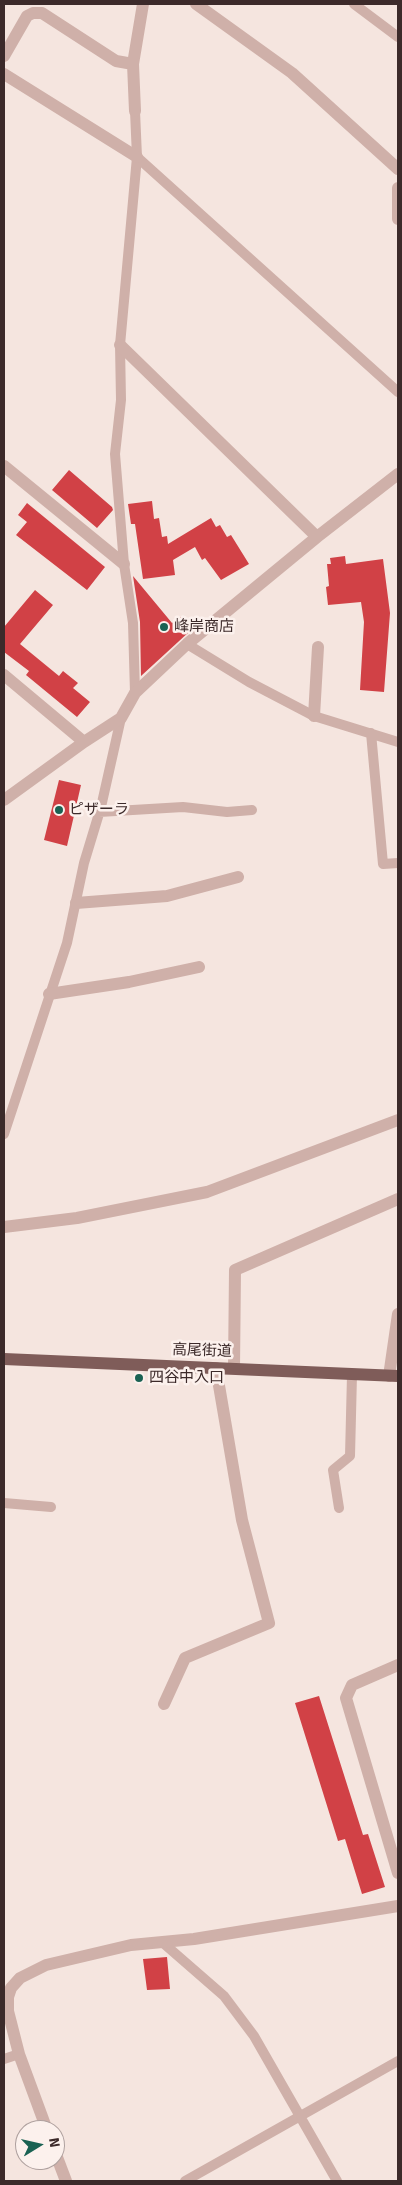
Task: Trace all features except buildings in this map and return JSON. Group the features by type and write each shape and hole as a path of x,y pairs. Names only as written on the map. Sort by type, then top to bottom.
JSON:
{"main road":[{"name":"高尾街道","path":"4,1359 394,1376"}],"street":[{"path":"135,110 134,64 143,4"},
{"path":"196,4 292,73 398,169"},
{"path":"4,56 27,16 33,13 42,13 116,61 134,64"},
{"path":"4,74 137,157"},
{"path":"398,188 398,218"},
{"path":"120,344 317,537"},
{"path":"4,466 124,564"},
{"path":"4,800 84,742 122,718 135,693 187,644 317,537 398,474"},
{"path":"314,716 318,647"},
{"path":"4,675 84,742"},
{"path":"76,903 167,896 238,877"},
{"path":"49,994 129,982 200,968"},
{"path":"4,1227 77,1218 207,1192 398,1120"},
{"path":"234,1368 235,1270 398,1199"},
{"path":"394,1376 398,1314"},
{"path":"164,1704 185,1658 269,1623 242,1520 216,1368"},
{"path":"398,1665 352,1685 346,1698 398,1873"},
{"path":"43,2120 19,2054 8,2011 8,1986 20,1978 46,1965 131,1945 194,1939 398,1906"}],"lane":[{"path":"354,4 398,37"},
{"path":"135,110 137,157 120,344 120,400 115,454 124,564 133,623 135,693"},
{"path":"137,157 398,392"},
{"path":"187,644 249,682 314,716 398,742"},
{"path":"4,1134 67,943 84,863 99,812 122,718"},
{"path":"371,733 383,864 398,863"},
{"path":"99,812 182,807 226,812 252,810"},
{"path":"338,1508 333,1470 350,1456 352,1374"},
{"path":"4,1502 52,1507"},
{"path":"162,1942 224,1996 254,2036 337,2181"},
{"path":"4,2059 19,2054"},
{"path":"185,2181 398,2061"}],"place":[{"name":"峰岸商店","path":"164,627"},
{"name":"ピザーラ","path":"59,810"},
{"name":"四谷中入口","path":"139,1378"}]}
